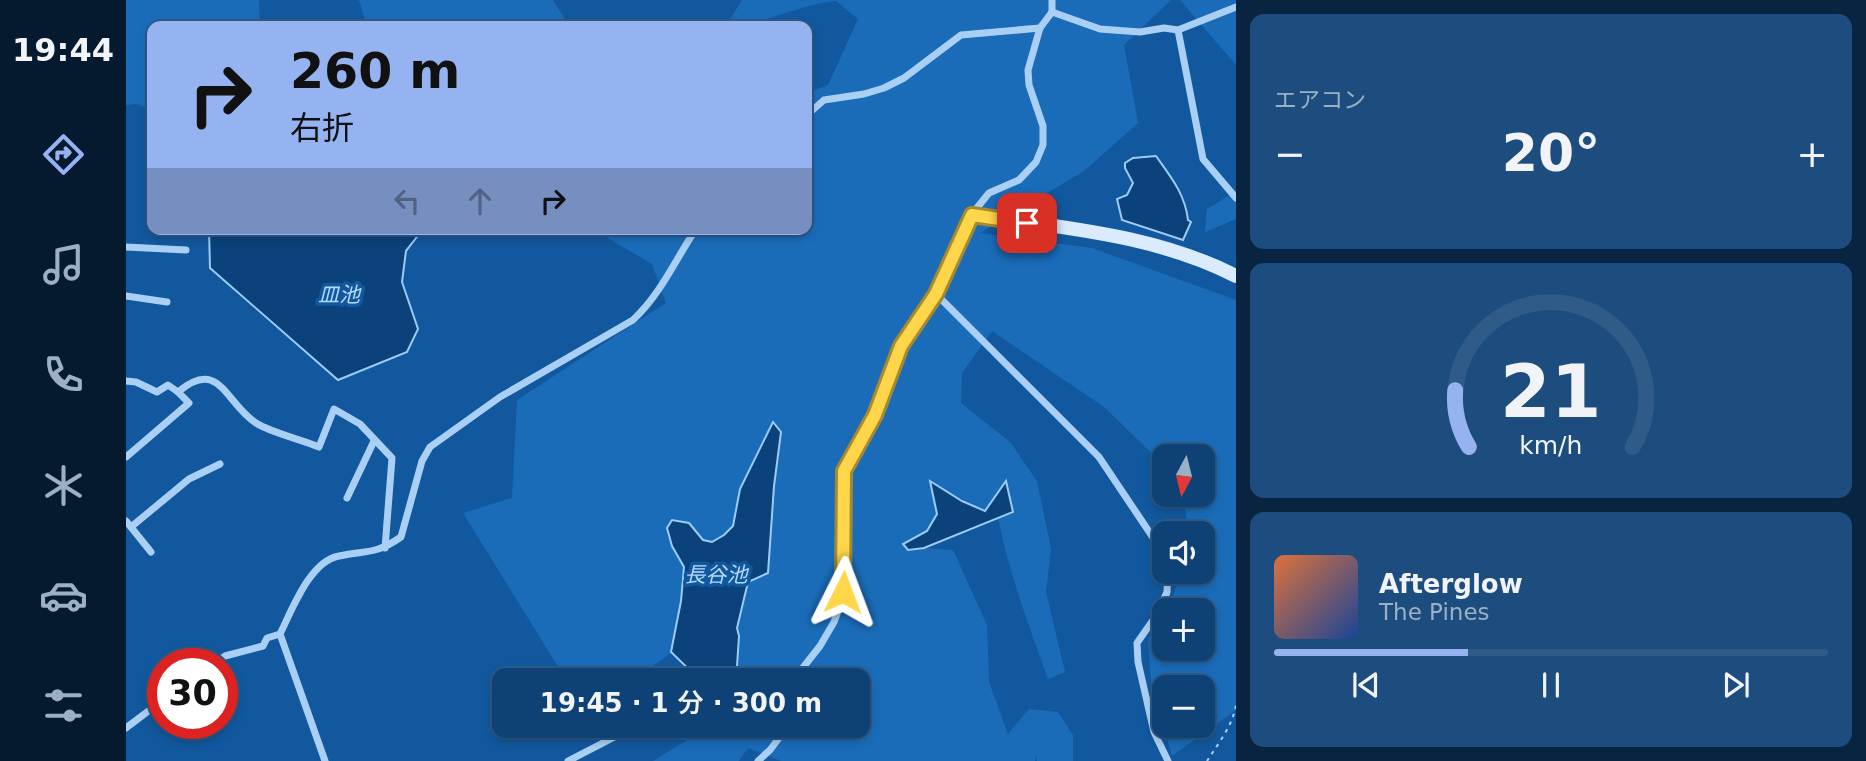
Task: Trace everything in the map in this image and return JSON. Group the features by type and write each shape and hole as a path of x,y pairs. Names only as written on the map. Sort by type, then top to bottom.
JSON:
{"street":[{"path":"802,668 834,622 843,592 844,471 875,415 901,346 936,294 972,215 989,193 1018,180 1029,171 1043,145 1043,126 1029,85 1028,70 1040,28 1052,12 1052,0"},
{"path":"1052,12 1100,29 1140,32 1164,28 1178,30 1236,6"},
{"path":"812,111 824,100 864,94 904,78 961,35 1040,28"},
{"path":"1178,30 1203,159 1236,198"},
{"path":"972,215 1138,239 1198,258 1236,276"},
{"path":"238,653 264,646 267,638 280,634 310,576 335,556 368,553 385,548 401,537 422,461 430,447 500,397 633,320 650,305 665,284 692,235"},
{"path":"126,247 186,250"},
{"path":"936,294 1099,457 1152,536"},
{"path":"126,296 167,302"},
{"path":"178,392 192,380 203,377 213,380 256,422 318,447 334,409 360,424 392,458 385,548"},
{"path":"126,381 136,382 157,392 168,385 189,403 126,457"},
{"path":"347,498 374,441"},
{"path":"150,552 129,524 189,479 220,464"},
{"path":"1167,584 1158,613 1137,643 1138,662 1154,732 1168,761"},
{"path":"280,634 325,761"},
{"path":"126,728 147,712"},
{"path":"568,761 612,738"},
{"path":"758,761 779,738"}],"path":[{"path":"1207,761 1224,735 1236,705"}],"shaded area":[{"path":"126,0 259,0 260,21 147,21 147,108 137,104 126,105"},
{"path":"359,0 553,0 566,21 365,21"},
{"path":"742,0 1171,0 1124,45 1138,123 1084,171 980,233 1092,248 1236,300 1236,710 1215,725 1215,675 1152,675 1152,686 1148,639 1152,634 1152,661 1215,661 1215,598 1172,598 1177,584 1215,584 1215,521 1187,521 1185,508 1215,507 1215,444 1152,444 1152,453 1104,407 992,331 962,373 961,403 1010,442 1037,481 1051,549 1046,592 1065,672 1048,679 1014,579 998,518 1013,512 1006,482 986,512 931,482 937,513 927,531 908,550 953,550 987,625 989,682 1008,734 1029,709 1058,712 1073,735 1073,761 1037,761 1037,755 1035,761 781,761 748,748 739,761 653,761 690,738 870,738 870,668 687,668 671,653 650,668 559,668 463,513 512,498 517,400 666,303 652,264 602,235 812,235 812,91 828,85 858,19 836,1 760,21 729,21"},
{"path":"1180,0 1236,0 1236,65"},
{"path":"1236,191 1236,219 1205,232 1207,209"},
{"path":"1167,738 1197,738 1172,756"}],"water":[{"path":"1156,156 1176,186 1191,222 1183,240 1122,220 1117,199 1127,195 1133,183 1125,163 1133,158"},
{"name":"皿池","path":"209,235 418,235 406,251 402,282 418,329 407,352 338,380 210,268"},
{"name":"長谷池","path":"773,422 781,432 768,573 748,582 737,628 737,668 688,668 671,652 681,601 684,567 672,546 667,528 672,520 689,523 703,540 712,542 733,526 740,489"},
{"path":"930,481 962,501 985,511 1006,481 1013,512 924,548 908,550 903,544 927,531 937,514"}],"route":[{"path":"843,592 844,471 875,415 901,346 936,294 972,215 1027,223"}]}
